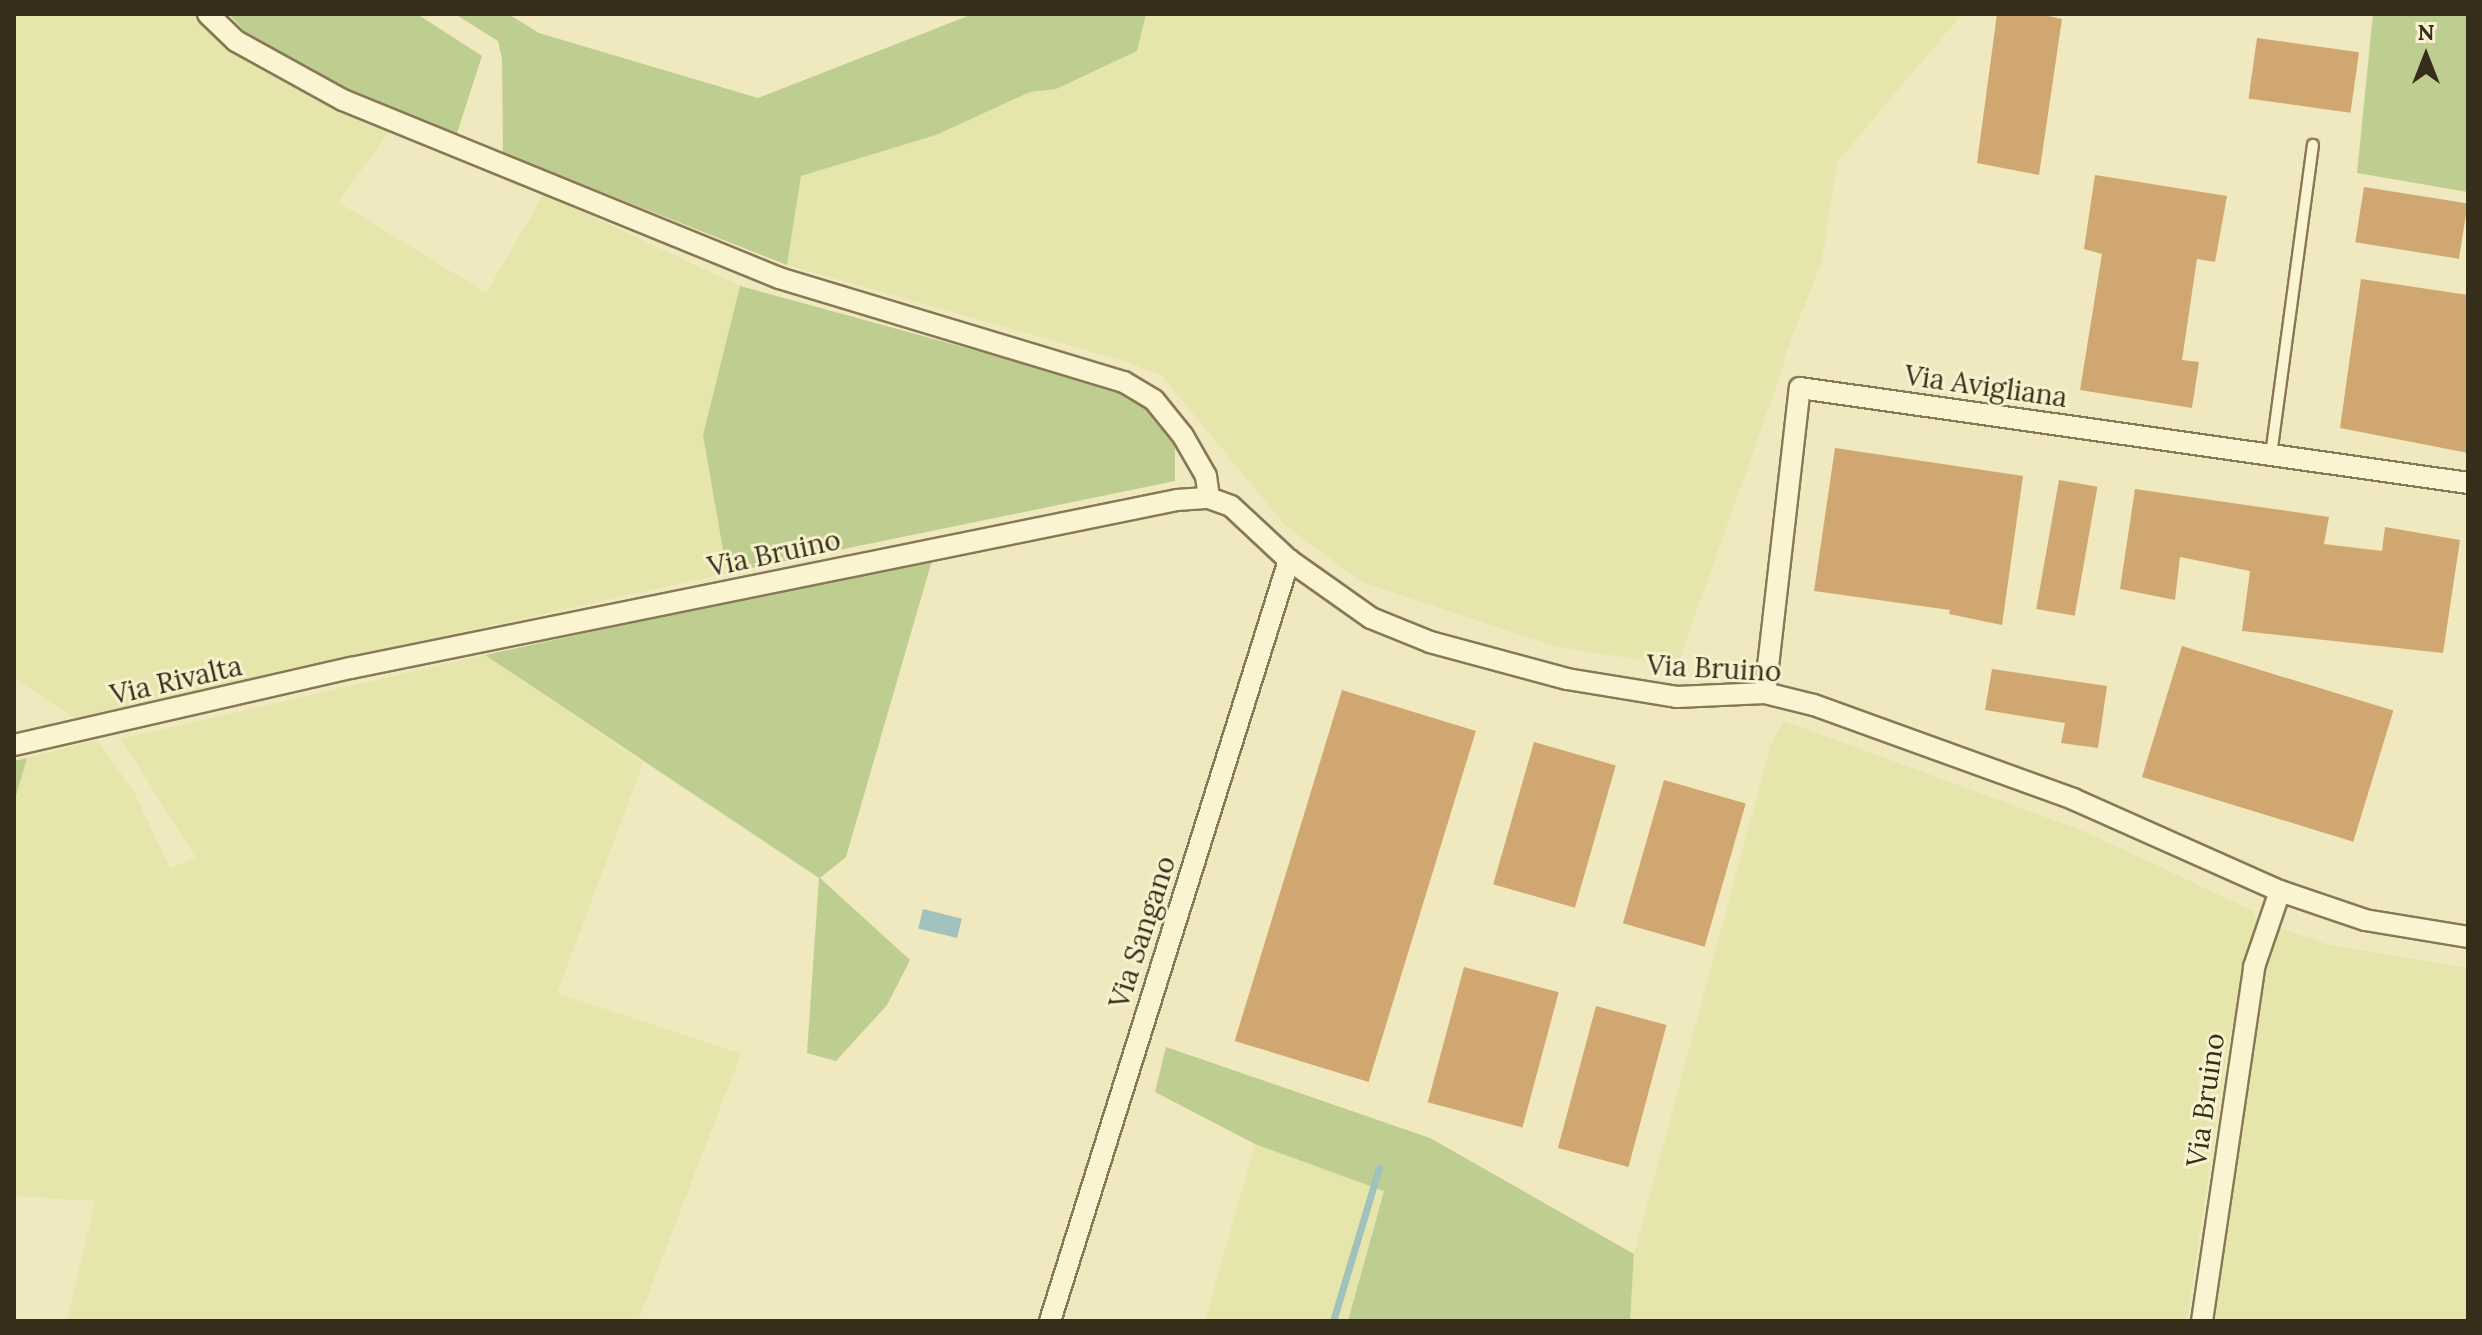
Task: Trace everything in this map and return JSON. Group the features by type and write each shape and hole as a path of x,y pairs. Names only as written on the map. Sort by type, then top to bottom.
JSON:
{"street":[{"path":"208,14 236,41 343,100 779,278 1124,382 1154,400 1183,436 1206,476 1209,498"},
{"name":"Via Avigliana","path":"1765,693 1800,388 2468,483"},
{"name":"Via Bruino","path":"351,668 1162,503 1209,498 1231,506 1289,560 1371,618 1430,642 1567,679 1646,693 1711,697 1765,693 1814,705 2073,799 2280,891 2365,920 2468,937"},
{"name":"Via Sangano","path":"1050,1321 1289,560"},
{"name":"Via Rivalta","path":"14,745 351,668"},
{"name":"Via Bruino","path":"2202,1321 2254,967 2280,891"}],"lane":[{"path":"2271,455 2313,145"}],"shaded area":[{"path":"14,14 196,14 233,50 391,129 338,202 486,293 544,194 740,286 703,435 727,573 75,718 14,678"},
{"path":"1146,14 1962,14 1837,162 1822,261 1784,357 1784,365 1677,666 1555,646 1362,582 1285,525 1162,376 1128,362 787,265 801,176 936,135 1030,92 1056,89 1137,51"},
{"path":"485,655 643,763 557,993 741,1054 638,1321 67,1321 95,1201 14,1196 14,803 27,758 97,740 134,792 170,868 196,858 121,739"},
{"path":"1784,721 2088,833 2253,911 2258,924 2227,1047 2187,1321 1630,1321 1634,1254 1771,744"},
{"path":"2274,926 2329,945 2468,968 2468,1321 2213,1321 2247,1060"},
{"path":"1255,1144 1384,1191 1348,1321 1205,1321"}],"green space":[{"path":"229,14 417,14 482,56 456,136 330,81 246,33"},
{"path":"455,14 508,14 539,33 758,98 973,14 1146,14 1137,51 1056,89 1030,92 936,135 801,176 787,265 503,153 502,59 498,41"},
{"path":"2373,14 2468,14 2468,192 2357,173"},
{"path":"740,286 1120,390 1148,407 1175,442 1175,481 727,573 703,435"},
{"path":"933,557 846,857 820,878 910,960 887,1005 836,1061 807,1053 819,878 485,655"},
{"path":"27,758 14,803 14,761"},
{"path":"1166,1047 1430,1138 1634,1254 1630,1321 1348,1321 1384,1191 1255,1144 1155,1092"}],"water":[{"path":"923,909 962,919 957,938 918,928"}],"building":[{"path":"1997,14 2040,14 2062,19 2039,175 1977,163"},
{"path":"2257,38 2359,52 2351,113 2249,98"},
{"path":"2095,175 2227,196 2215,262 2197,259 2182,360 2199,362 2192,408 2080,390 2102,254 2084,249"},
{"path":"2364,187 2468,203 2459,259 2355,242"},
{"path":"2361,279 2468,295 2468,453 2340,428"},
{"path":"1835,448 2023,476 2002,625 1949,614 1950,610 1814,591"},
{"path":"2059,480 2097,487 2075,616 2036,609"},
{"path":"2135,489 2329,517 2324,544 2382,551 2385,527 2460,540 2443,653 2242,631 2250,571 2180,557 2175,600 2120,589"},
{"path":"2182,646 2393,711 2353,842 2142,777"},
{"path":"1992,669 2107,686 2098,748 2061,743 2065,723 1985,710"},
{"path":"1342,690 1476,731 1369,1082 1235,1041"},
{"path":"1534,742 1616,765 1575,908 1493,884"},
{"path":"1664,780 1746,803 1705,947 1623,923"},
{"path":"1464,967 1559,992 1522,1128 1428,1102"},
{"path":"1596,1006 1667,1025 1628,1167 1558,1148"}],"waterway":[{"path":"1333,1321 1379,1168"}]}
